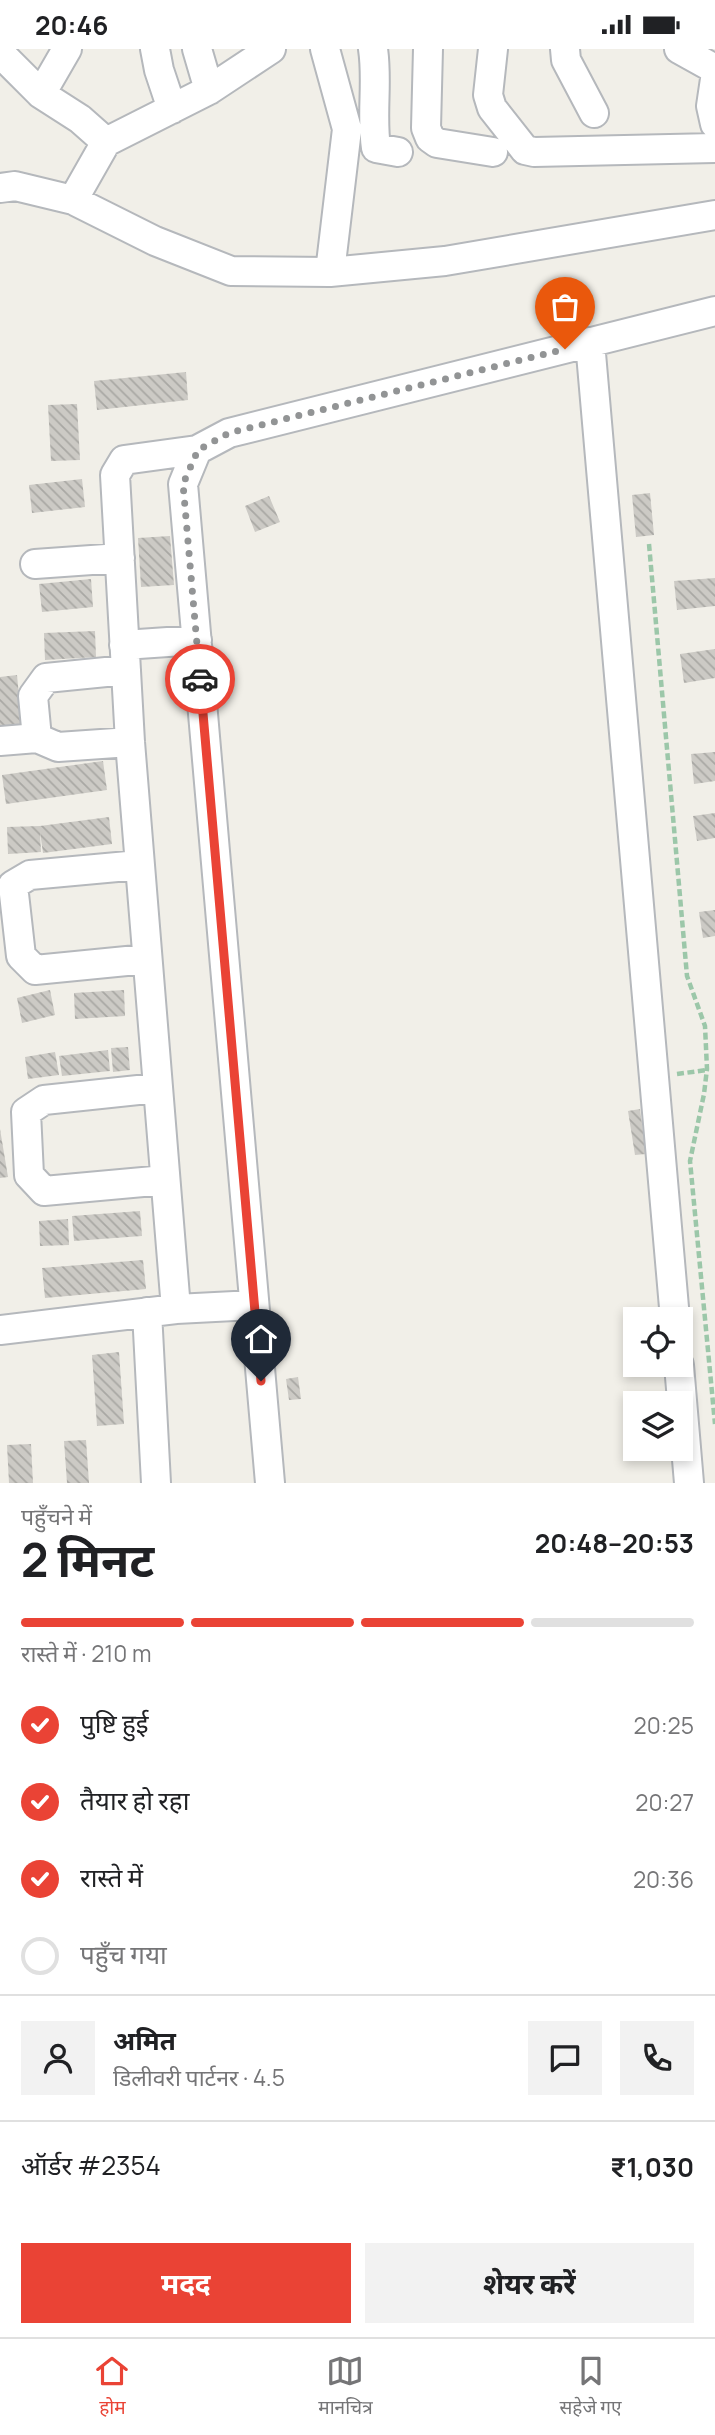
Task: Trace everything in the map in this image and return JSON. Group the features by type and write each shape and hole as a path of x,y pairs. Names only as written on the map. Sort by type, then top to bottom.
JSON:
{"street":[{"path":"41,94 67,49"},
{"path":"155,49 172,109"},
{"path":"197,49 209,90"},
{"path":"325,49 347,129 330,272"},
{"path":"373,49 377,72 372,124 376,148 398,152"},
{"path":"428,49 426,128 430,138 437,143 493,152"},
{"path":"493,49 488,82 492,108 525,150 715,148"},
{"path":"565,49 566,60 594,113"},
{"path":"679,49 715,69"},
{"path":"73,200 106,142 209,90 260,52"},
{"path":"0,54 41,94 80,120 106,142"},
{"path":"715,79 711,106 715,124"},
{"path":"1,186 15,186 73,200 155,241 232,271 330,272 445,261 715,215"},
{"path":"176,1309 130,742 115,475 124,460 198,450 229,433 715,311"},
{"path":"590,342 675,1307"},
{"path":"198,450 183,484 270,1483"},
{"path":"36,564 120,558"},
{"path":"37,738 33,696 46,677 197,640"},
{"path":"0,741 37,738 58,747 130,742"},
{"path":"139,865 30,875 13,885 21,956 35,970 147,959"},
{"path":"157,1088 44,1100 26,1112 29,1175 44,1191 164,1180"},
{"path":"0,1330 176,1309 254,1305"},
{"path":"147,1312 156,1483"},
{"path":"680,1377 689,1483"}],"path":[{"path":"649,544 687,976 705,1026 706,1082 690,1161 715,1424"}],"building":[{"path":"186,372 188,400 97,410 94,381"},
{"path":"77,404 80,460 51,461 48,405"},
{"path":"82,479 85,507 32,513 29,485"},
{"path":"650,493 654,535 636,537 632,495"},
{"path":"269,496 280,522 255,532 245,506"},
{"path":"170,536 174,585 141,587 138,538"},
{"path":"715,578 715,606 677,610 674,581"},
{"path":"91,579 93,607 42,612 39,584"},
{"path":"95,631 96,657 45,660 44,633"},
{"path":"715,649 715,678 684,683 680,654"},
{"path":"17,675 22,727 0,729 0,677"},
{"path":"715,752 715,781 694,784 691,754"},
{"path":"103,761 107,790 6,804 2,775"},
{"path":"715,813 715,838 697,841 693,816"},
{"path":"109,817 112,844 43,853 40,832 41,852 8,854 7,827 40,826"},
{"path":"715,910 715,936 703,938 699,912"},
{"path":"50,990 55,1015 22,1023 17,998"},
{"path":"124,990 125,1016 75,1019 74,993"},
{"path":"128,1047 130,1070 113,1072 111,1048"},
{"path":"108,1050 110,1071 62,1076 59,1056"},
{"path":"55,1052 59,1075 28,1079 25,1057"},
{"path":"640,1109 646,1154 635,1155 628,1111"},
{"path":"0,1129 8,1177 0,1178"},
{"path":"140,1211 142,1236 74,1241 72,1216"},
{"path":"68,1219 69,1245 40,1246 39,1221"},
{"path":"143,1260 146,1289 45,1298 42,1268"},
{"path":"119,1352 124,1424 97,1426 92,1355"},
{"path":"298,1377 301,1399 289,1400 286,1379"},
{"path":"86,1440 89,1483 67,1483 64,1441"},
{"path":"31,1444 33,1483 9,1483 7,1445"}],"way so far":[{"path":"200,679 183,484 198,450 229,433 565,349"}],"route":[{"path":"200,679 261,1381"}]}
